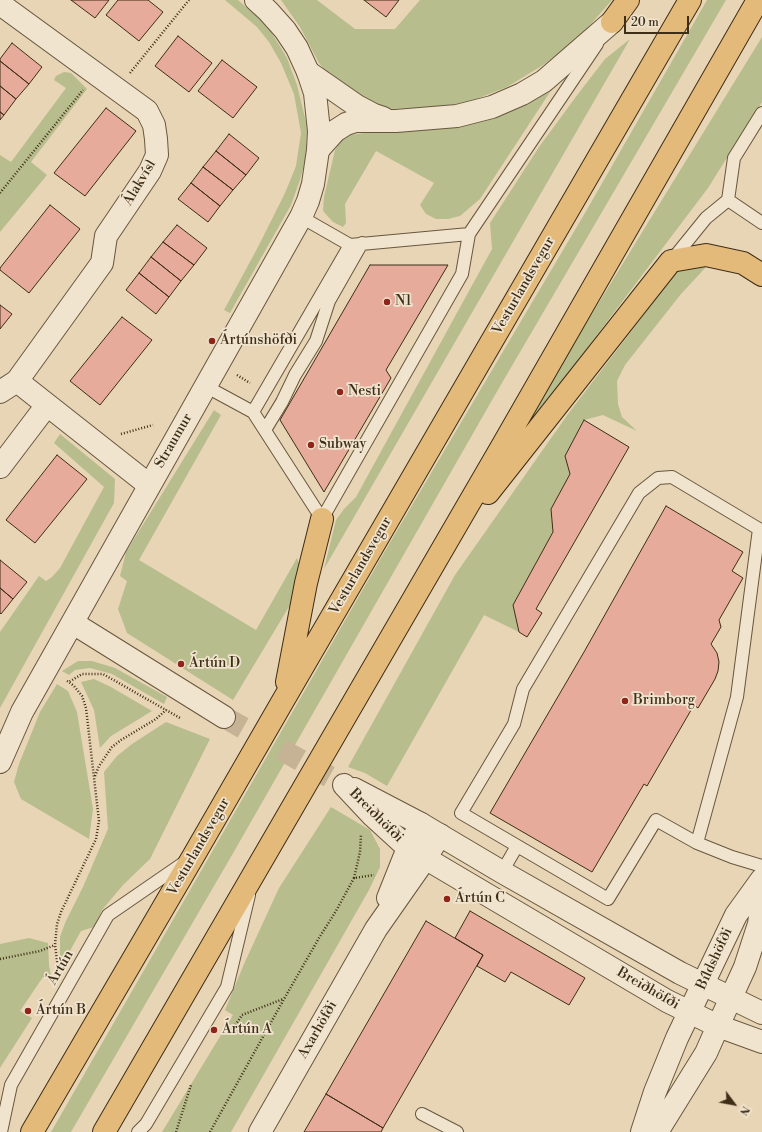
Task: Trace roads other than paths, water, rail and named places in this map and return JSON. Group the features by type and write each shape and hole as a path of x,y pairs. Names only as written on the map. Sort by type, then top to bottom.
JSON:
{"highway":[{"path":"612,22 628,0"},
{"name":"Vesturlandsvegur","path":"32,1132 194,856 690,0"},
{"path":"104,1132 439,555 758,0"},
{"path":"439,555 671,261 706,255 743,264 762,275"},
{"path":"284,699 306,583 322,519"}],"street":[{"name":"Straumur","path":"0,762 22,712 301,217 313,184 319,131 318,112 308,72 297,48 285,30 256,0"},
{"name":"Álakvísl","path":"0,4 148,112 154,125 157,155 150,171 106,236 102,263 8,386 48,405 149,485"},
{"path":"318,150 335,131 346,124 355,122 396,121 457,116 492,107 522,94 544,81 612,22"},
{"path":"308,72 357,106 374,115 396,121"},
{"path":"0,467 48,405"},
{"path":"73,623 224,717"},
{"name":"Breiðhöfði","path":"762,1013 703,984 638,949 502,872 430,829 380,802 344,785 373,816 417,854 667,1001 718,1026 762,1042"},
{"name":"Axarhöfði","path":"260,1132 376,929 430,829"},
{"name":"Bíldshöfði","path":"642,1132 655,1092 703,984 736,916 762,879"},
{"name":"Bíldshöfði","path":"657,1132 700,1063 732,997 745,967 759,924 762,901"}],"lane":[{"path":"205,386 253,412 322,519 462,274 469,234 612,22"},
{"path":"671,261 706,218 728,200 734,158 762,113"},
{"path":"728,200 762,223"},
{"path":"301,217 356,244 469,234"},
{"path":"253,412 356,244"},
{"path":"265,430 282,402 295,375 316,341 329,301 356,244"},
{"path":"698,843 737,697 761,530 672,477 658,478 638,493 523,689 514,724 461,813 608,899 656,820 698,843 732,857 762,866"},
{"path":"502,872 517,846"},
{"name":"Ártún","path":"1,1132 11,1085 108,915 194,856"},
{"path":"138,1132 146,1124 227,987 254,874"},
{"path":"422,1114 457,1132"}],"tunnel":[{"path":"224,717 344,785"}],"place":[{"name":"N1","path":"387,302"},
{"name":"Ártúnshöfði","path":"212,341"},
{"name":"Nesti","path":"340,392"},
{"name":"Subway","path":"311,445"},
{"name":"Ártún D","path":"181,664"},
{"name":"Brimborg","path":"625,701"},
{"name":"Ártún C","path":"447,899"},
{"name":"Ártún B","path":"28,1011"},
{"name":"Ártún A","path":"214,1030"}]}
